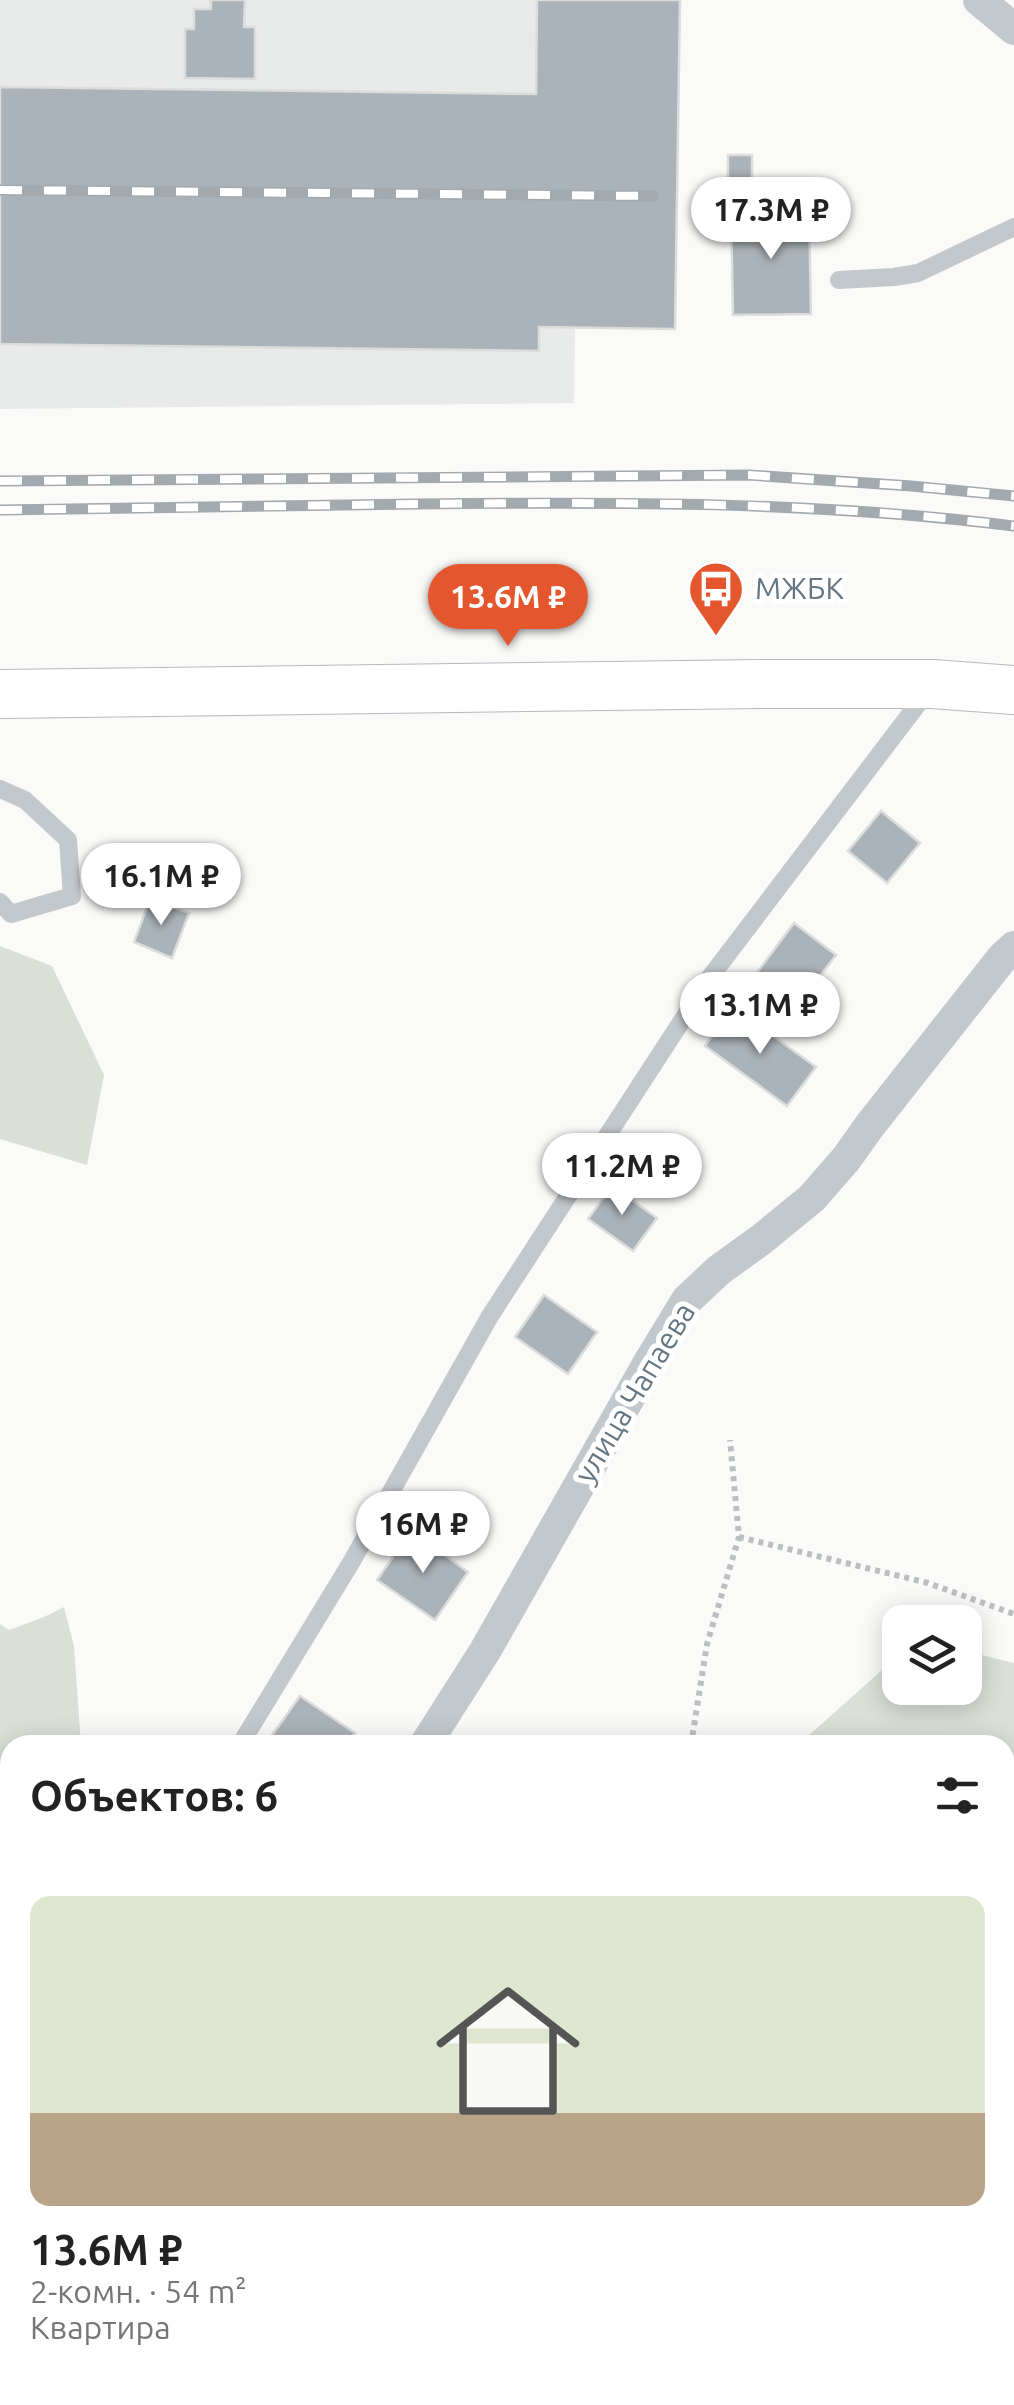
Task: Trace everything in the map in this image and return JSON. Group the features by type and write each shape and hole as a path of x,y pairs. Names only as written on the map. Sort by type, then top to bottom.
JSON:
{"main road":[{"path":"0,694 933,684 1014,690"}],"street":[{"path":"979,0 1014,29"},
{"name":"улица Чапаева","path":"431,1735 485,1651 687,1300 719,1270 812,1198 1014,947"}],"lane":[{"path":"839,280 918,272 1014,226"},
{"path":"246,1735 352,1562 490,1316 700,992 933,684"},
{"path":"0,790 25,800 68,840 72,896 11,914 0,902"}],"path":[{"path":"693,1735 708,1644 739,1537 730,1440"},
{"path":"739,1537 928,1583 1014,1614"}],"shaded area":[{"path":"0,0 680,0 675,329 575,328 574,403 0,409"},
{"path":"0,946 52,966 104,1075 87,1165 0,1139"},
{"path":"64,1607 74,1646 80,1735 0,1735 0,1624 9,1630"},
{"path":"982,1655 1014,1663 1014,1735 809,1735 882,1670 882,1705 982,1705"}],"building":[{"path":"211,0 245,0 244,27 255,27 255,79 185,78 185,29 194,29 194,9 211,9"},
{"path":"537,0 680,0 675,329 539,327 539,351 0,344 0,87 536,94"},
{"path":"728,155 752,155 752,179 728,179"},
{"path":"809,209 811,314 733,315 731,210"},
{"path":"881,811 920,843 887,883 848,851"},
{"path":"150,899 189,913 172,958 134,942"},
{"path":"794,923 836,955 797,1006 756,974"},
{"path":"733,1007 816,1067 787,1106 705,1046"},
{"path":"612,1186 657,1218 633,1251 588,1219"},
{"path":"544,1295 597,1332 568,1374 515,1337"},
{"path":"411,1531 468,1572 435,1620 377,1580"},
{"path":"300,1696 355,1733 354,1735 272,1735"}],"railway":[{"path":"0,190 653,196"},
{"path":"0,481 749,475 1014,496"},
{"path":"0,510 641,503 865,512 1014,526"}],"place":[{"name":"МЖБК","path":"716,638"}]}
